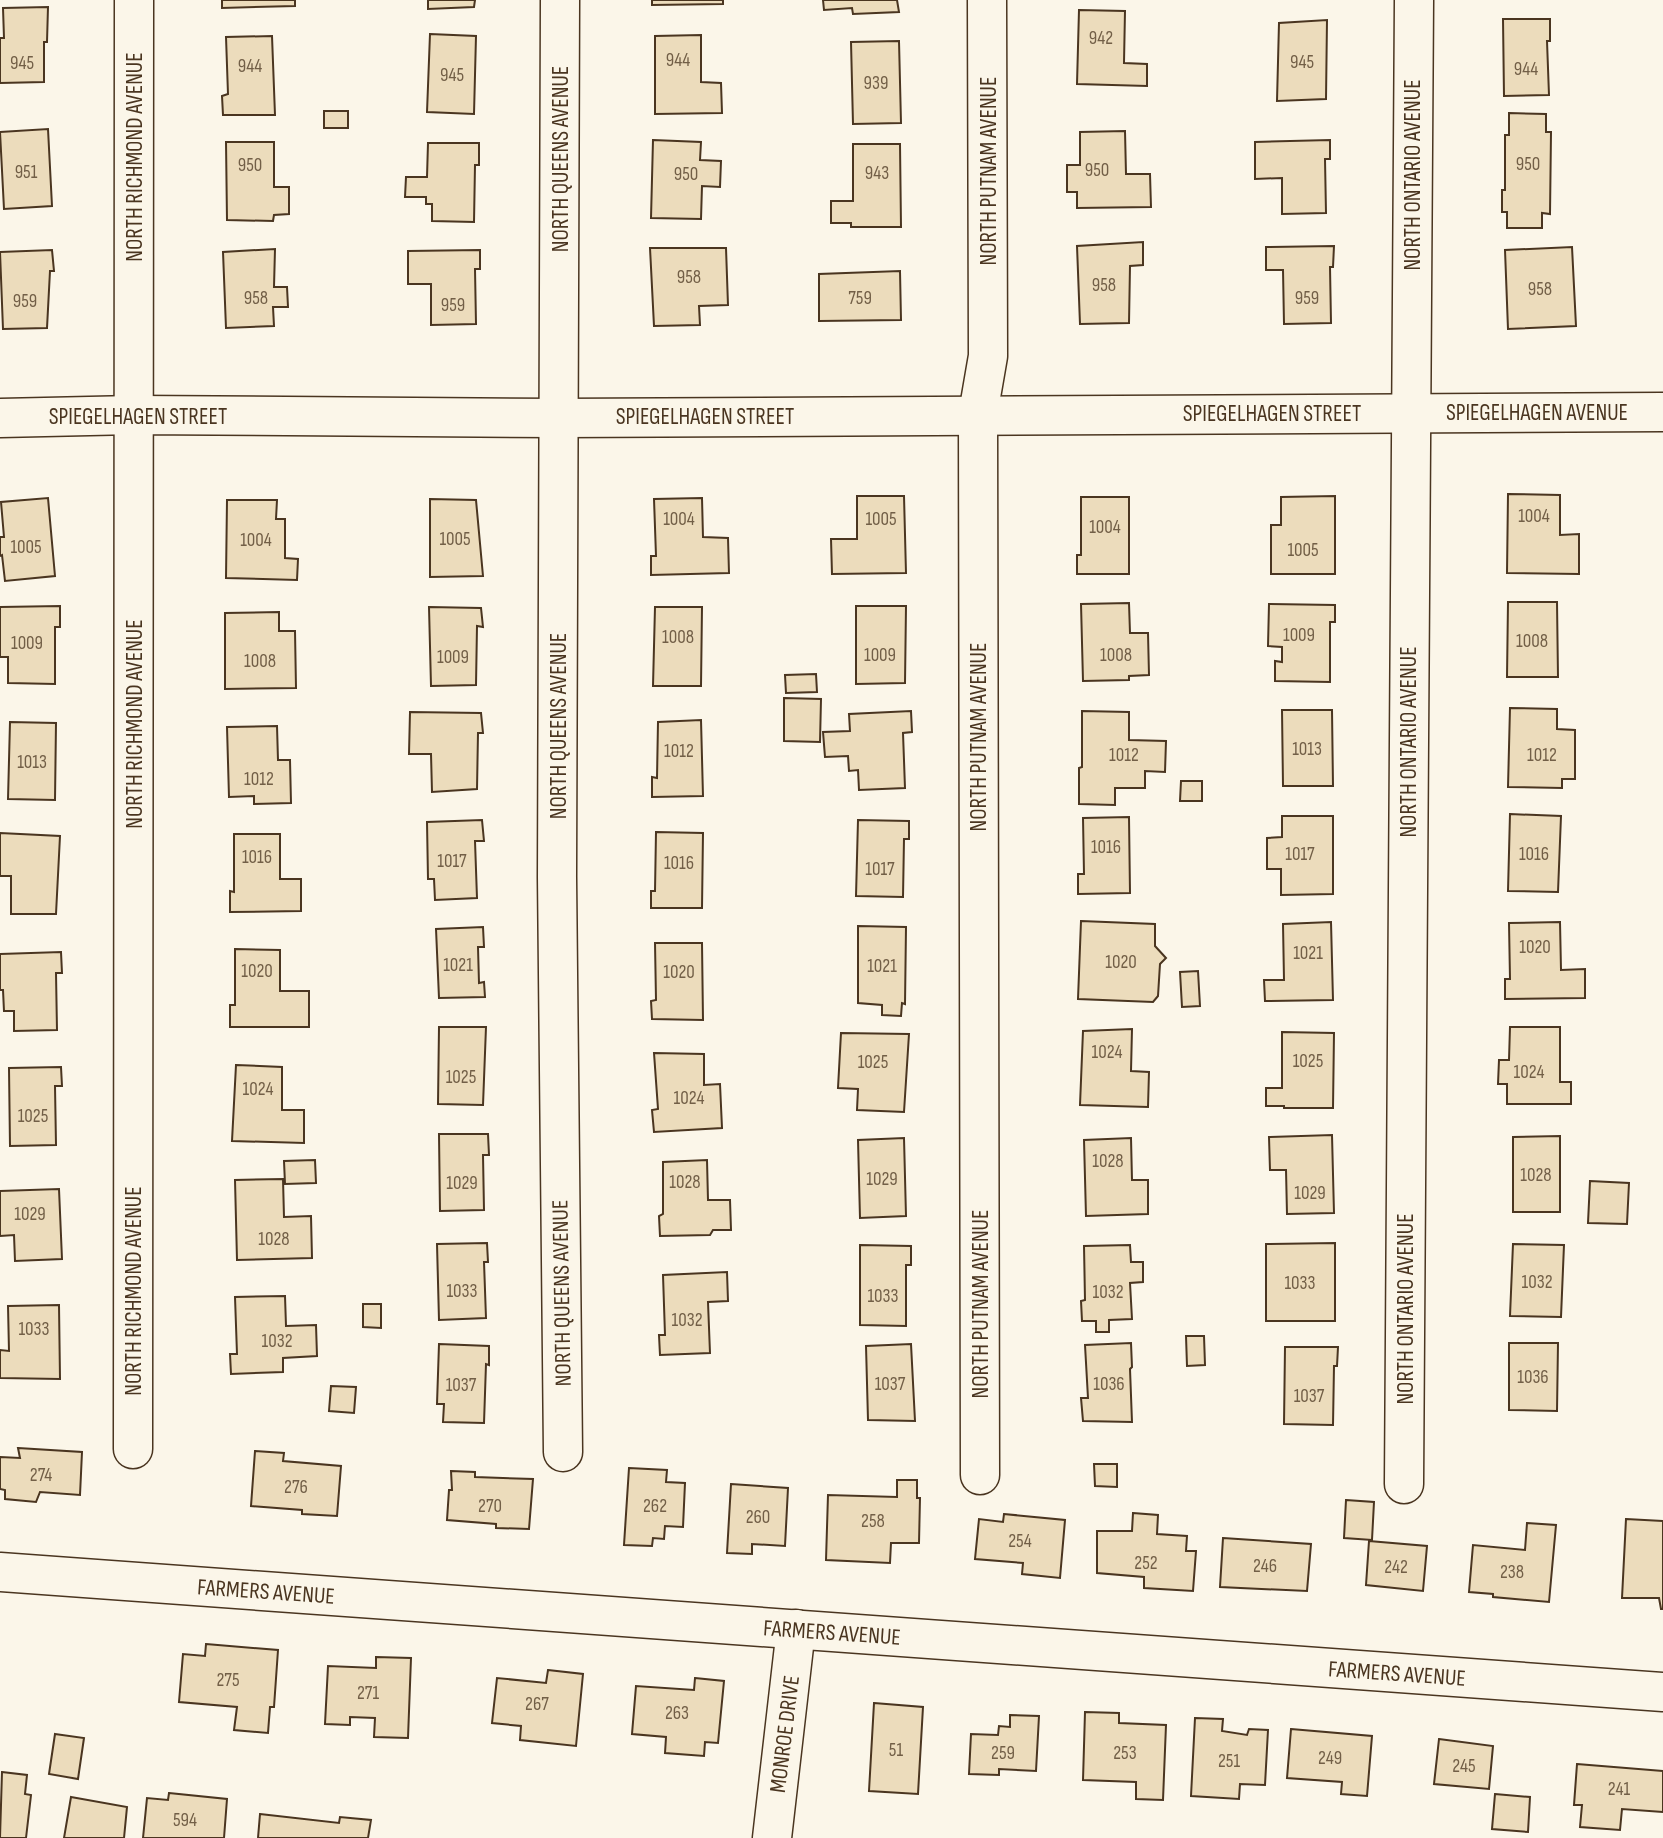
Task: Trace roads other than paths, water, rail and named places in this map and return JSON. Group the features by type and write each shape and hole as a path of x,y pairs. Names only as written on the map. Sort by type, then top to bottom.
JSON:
{"street":[{"name":"NORTH RICHMOND AVENUE","path":"133,1449 134,0"},
{"name":"NORTH QUEENS AVENUE","path":"560,0 557,891 563,1452"},
{"name":"NORTH PUTNAM AVENUE","path":"980,1475 978,414 988,356 987,0"},
{"name":"NORTH ONTARIO AVENUE","path":"1405,1484 1413,0"},
{"name":"SPIEGELHAGEN STREET","path":"0,418 134,415 560,418 1410,412"},
{"name":"SPIEGELHAGEN AVENUE","path":"1410,412 1663,412"},
{"name":"FARMERS AVENUE","path":"0,1572 1663,1692"},
{"name":"MONROE DRIVE","path":"772,1838 796,1629"}]}
